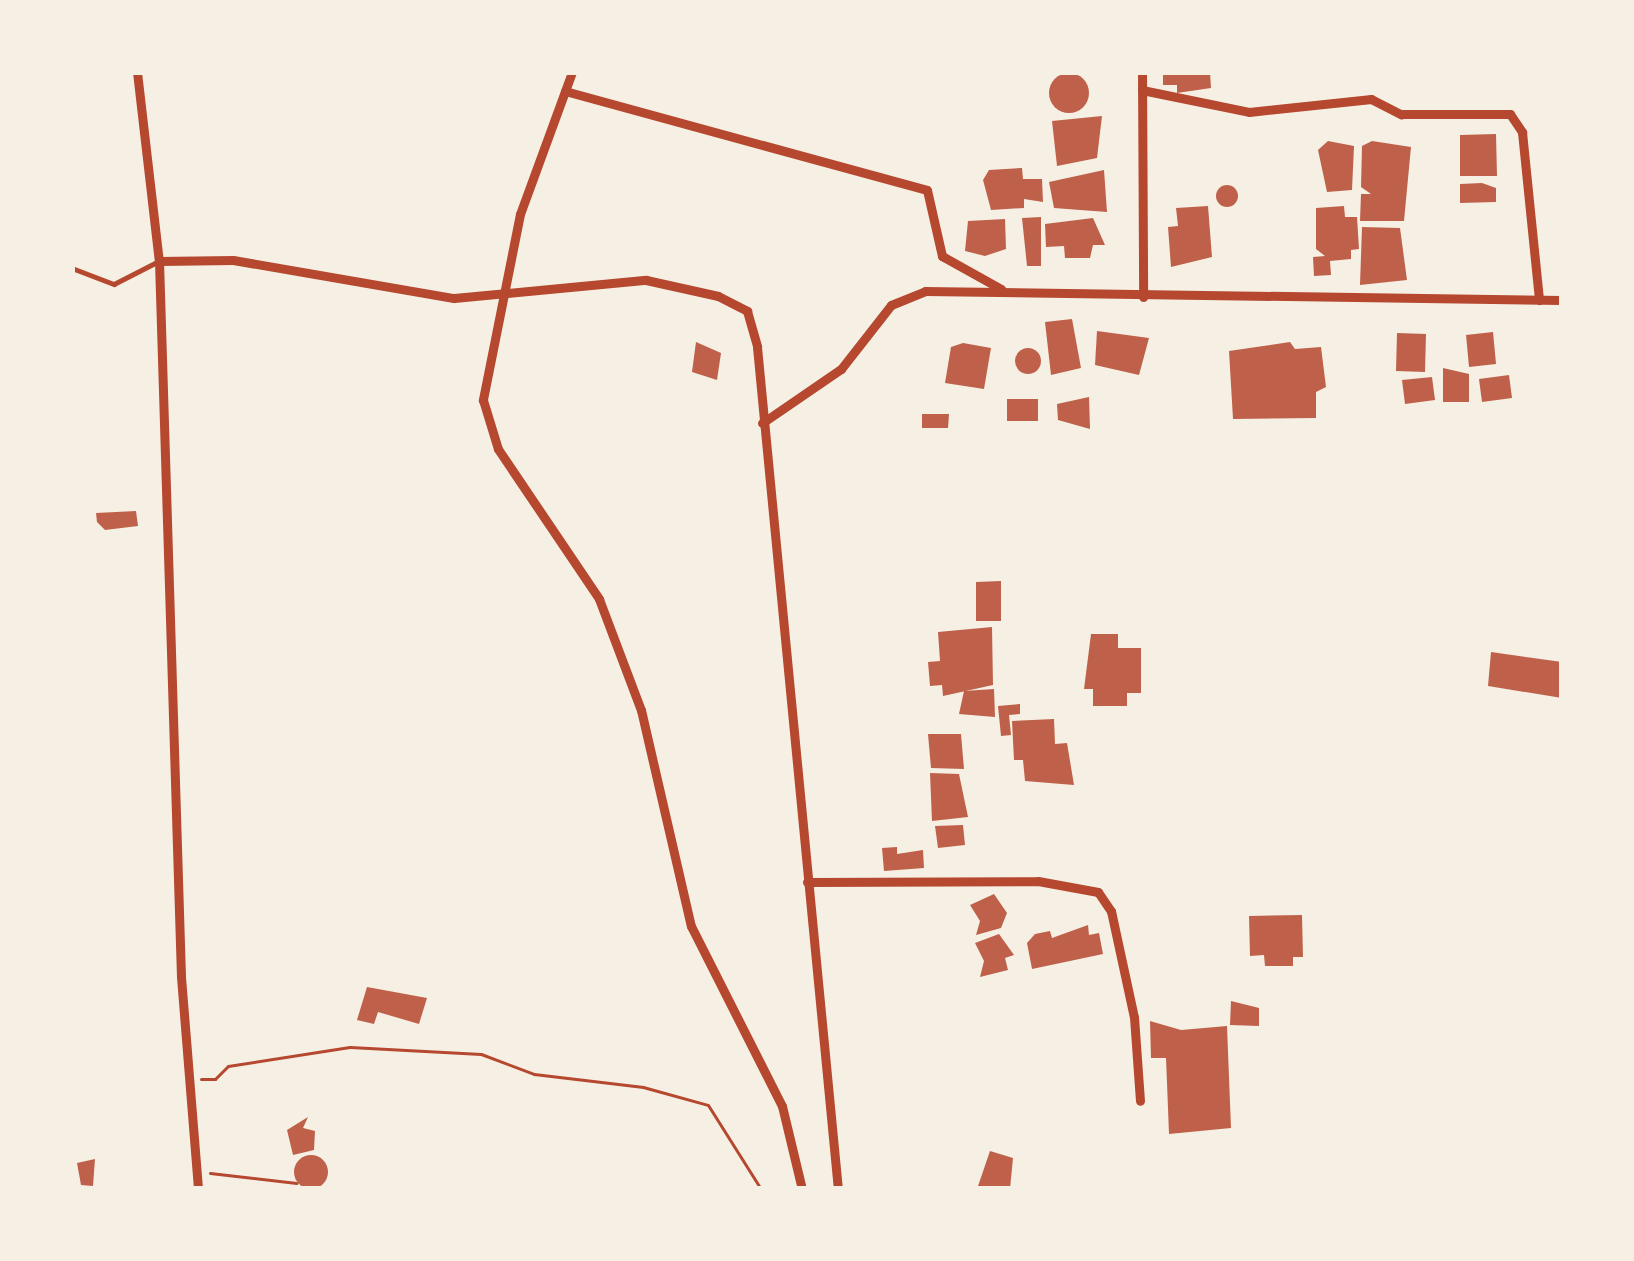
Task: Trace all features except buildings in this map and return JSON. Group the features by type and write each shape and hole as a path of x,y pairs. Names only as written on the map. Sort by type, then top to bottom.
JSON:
{"street":[{"path":"137,72 159,261 156,342 187,1077 198,1189"},
{"path":"572,72 520,214 483,400 498,449 599,599 641,710 691,926 782,1106 802,1189"},
{"path":"1142,72 1143,297"},
{"path":"1142,90 1249,112 1371,99 1401,113 1510,113 1522,132 1539,300"},
{"path":"566,91 927,190 942,256 1000,289"},
{"path":"159,261 263,264 417,296 621,278 735,303 755,328 838,1189"},
{"path":"761,424 841,369 902,298 1000,289 1143,297 1562,300"},
{"path":"807,882 1038,880 1098,892 1111,910 1134,1017 1141,1101"}],"lane":[{"path":"72,268 114,284 159,261"}],"path":[{"path":"187,1077 215,1079 229,1066 350,1047 481,1054 534,1074 643,1087 708,1105 761,1189"},
{"path":"196,1174 296,1184"}]}
